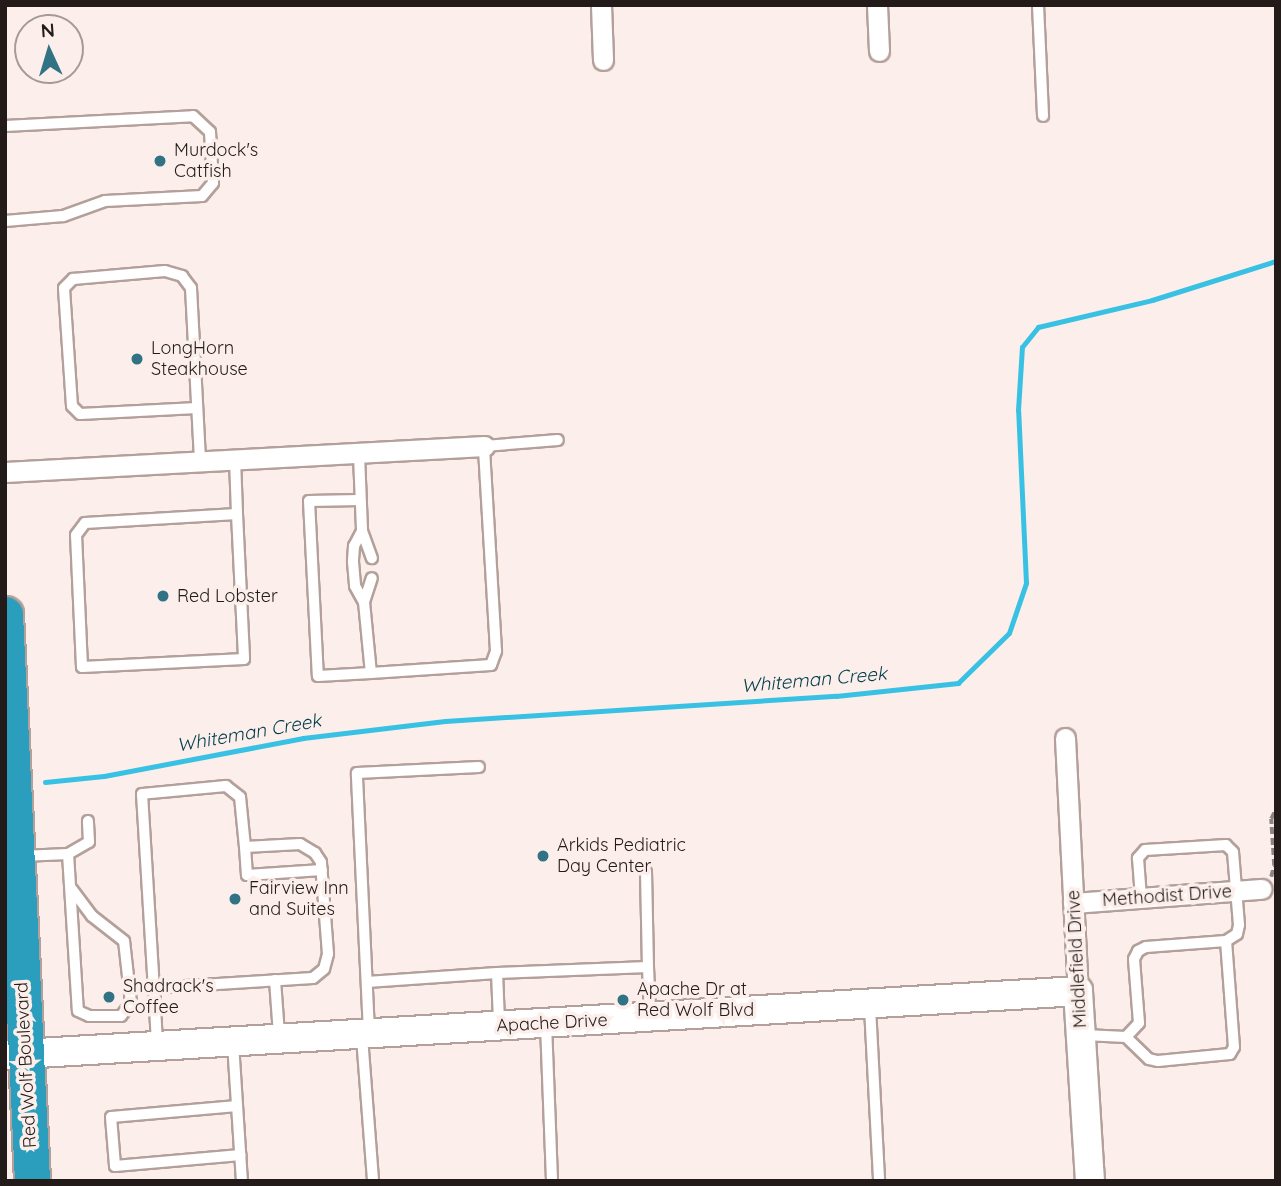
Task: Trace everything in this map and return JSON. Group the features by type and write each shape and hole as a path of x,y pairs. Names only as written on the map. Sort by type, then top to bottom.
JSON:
{"highway":[{"name":"Red Wolf Boulevard","path":"5,614 16,1054 32,1181"}],"street":[{"path":"600,5 603,60"},
{"path":"877,5 879,51"},
{"path":"5,472 359,455 484,446"},
{"name":"Middlefield Drive","path":"1065,738 1090,1181"},
{"name":"Methodist Drive","path":"1073,903 1261,889"},
{"name":"Apache Drive","path":"16,1054 158,1048 1078,990"}],"lane":[{"path":"1038,5 1043,116"},
{"path":"5,126 193,116 210,132 213,183 202,195 105,201 63,216 5,221"},
{"path":"197,408 79,414 72,406 64,288 73,279 165,271 182,276 191,289 200,461"},
{"path":"360,500 309,501 318,676 491,665 496,651 484,446 558,440"},
{"path":"359,455 362,531 372,558"},
{"path":"235,459 244,659 82,667 76,536 85,523 237,514"},
{"path":"362,531 354,546 353,562 355,586 364,601"},
{"path":"371,673 364,601 372,578"},
{"path":"373,1181 365,1033 367,982 357,773 478,767"},
{"path":"158,1048 142,794 226,786 240,797 247,874 322,870"},
{"path":"11,856 68,854 89,842 88,821"},
{"path":"154,988 313,978 324,969 328,954 322,870 316,853 300,844 245,847"},
{"path":"1126,1037 1139,1023 1134,959 1138,951 1146,947 1226,941 1237,934 1239,925 1233,852 1226,845 1145,850 1138,858 1141,898"},
{"path":"68,854 78,1011 89,1016 121,1016 131,1003 124,941 92,916 72,889"},
{"path":"646,872 650,1018"},
{"path":"1081,1035 1126,1037 1141,1053 1158,1061 1230,1054 1234,1047 1226,941"},
{"path":"367,982 648,967"},
{"path":"497,973 499,1026"},
{"path":"275,981 279,1039"},
{"path":"870,1003 879,1181"},
{"path":"546,1023 552,1181"},
{"path":"233,1042 242,1181"},
{"path":"237,1106 111,1117 115,1166 241,1155"}],"path":[{"path":"1261,889 1270,878 1274,866 1271,819 1276,809"}],"waterway":[{"name":"Whiteman Creek","path":"45,782 104,776 303,738 445,721 836,696 958,683 1009,633 1026,583 1018,410 1022,347 1038,327 1152,300 1276,261"}],"place":[{"name":"Murdock's Catfish","path":"160,161"},
{"name":"LongHorn Steakhouse","path":"137,359"},
{"name":"Red Lobster","path":"163,596"},
{"name":"Arkids Pediatric Day Center","path":"543,856"},
{"name":"Fairview Inn and Suites","path":"235,899"},
{"name":"Shadrack's Coffee","path":"109,997"},
{"name":"Apache Dr at Red Wolf Blvd","path":"623,1000"}]}
